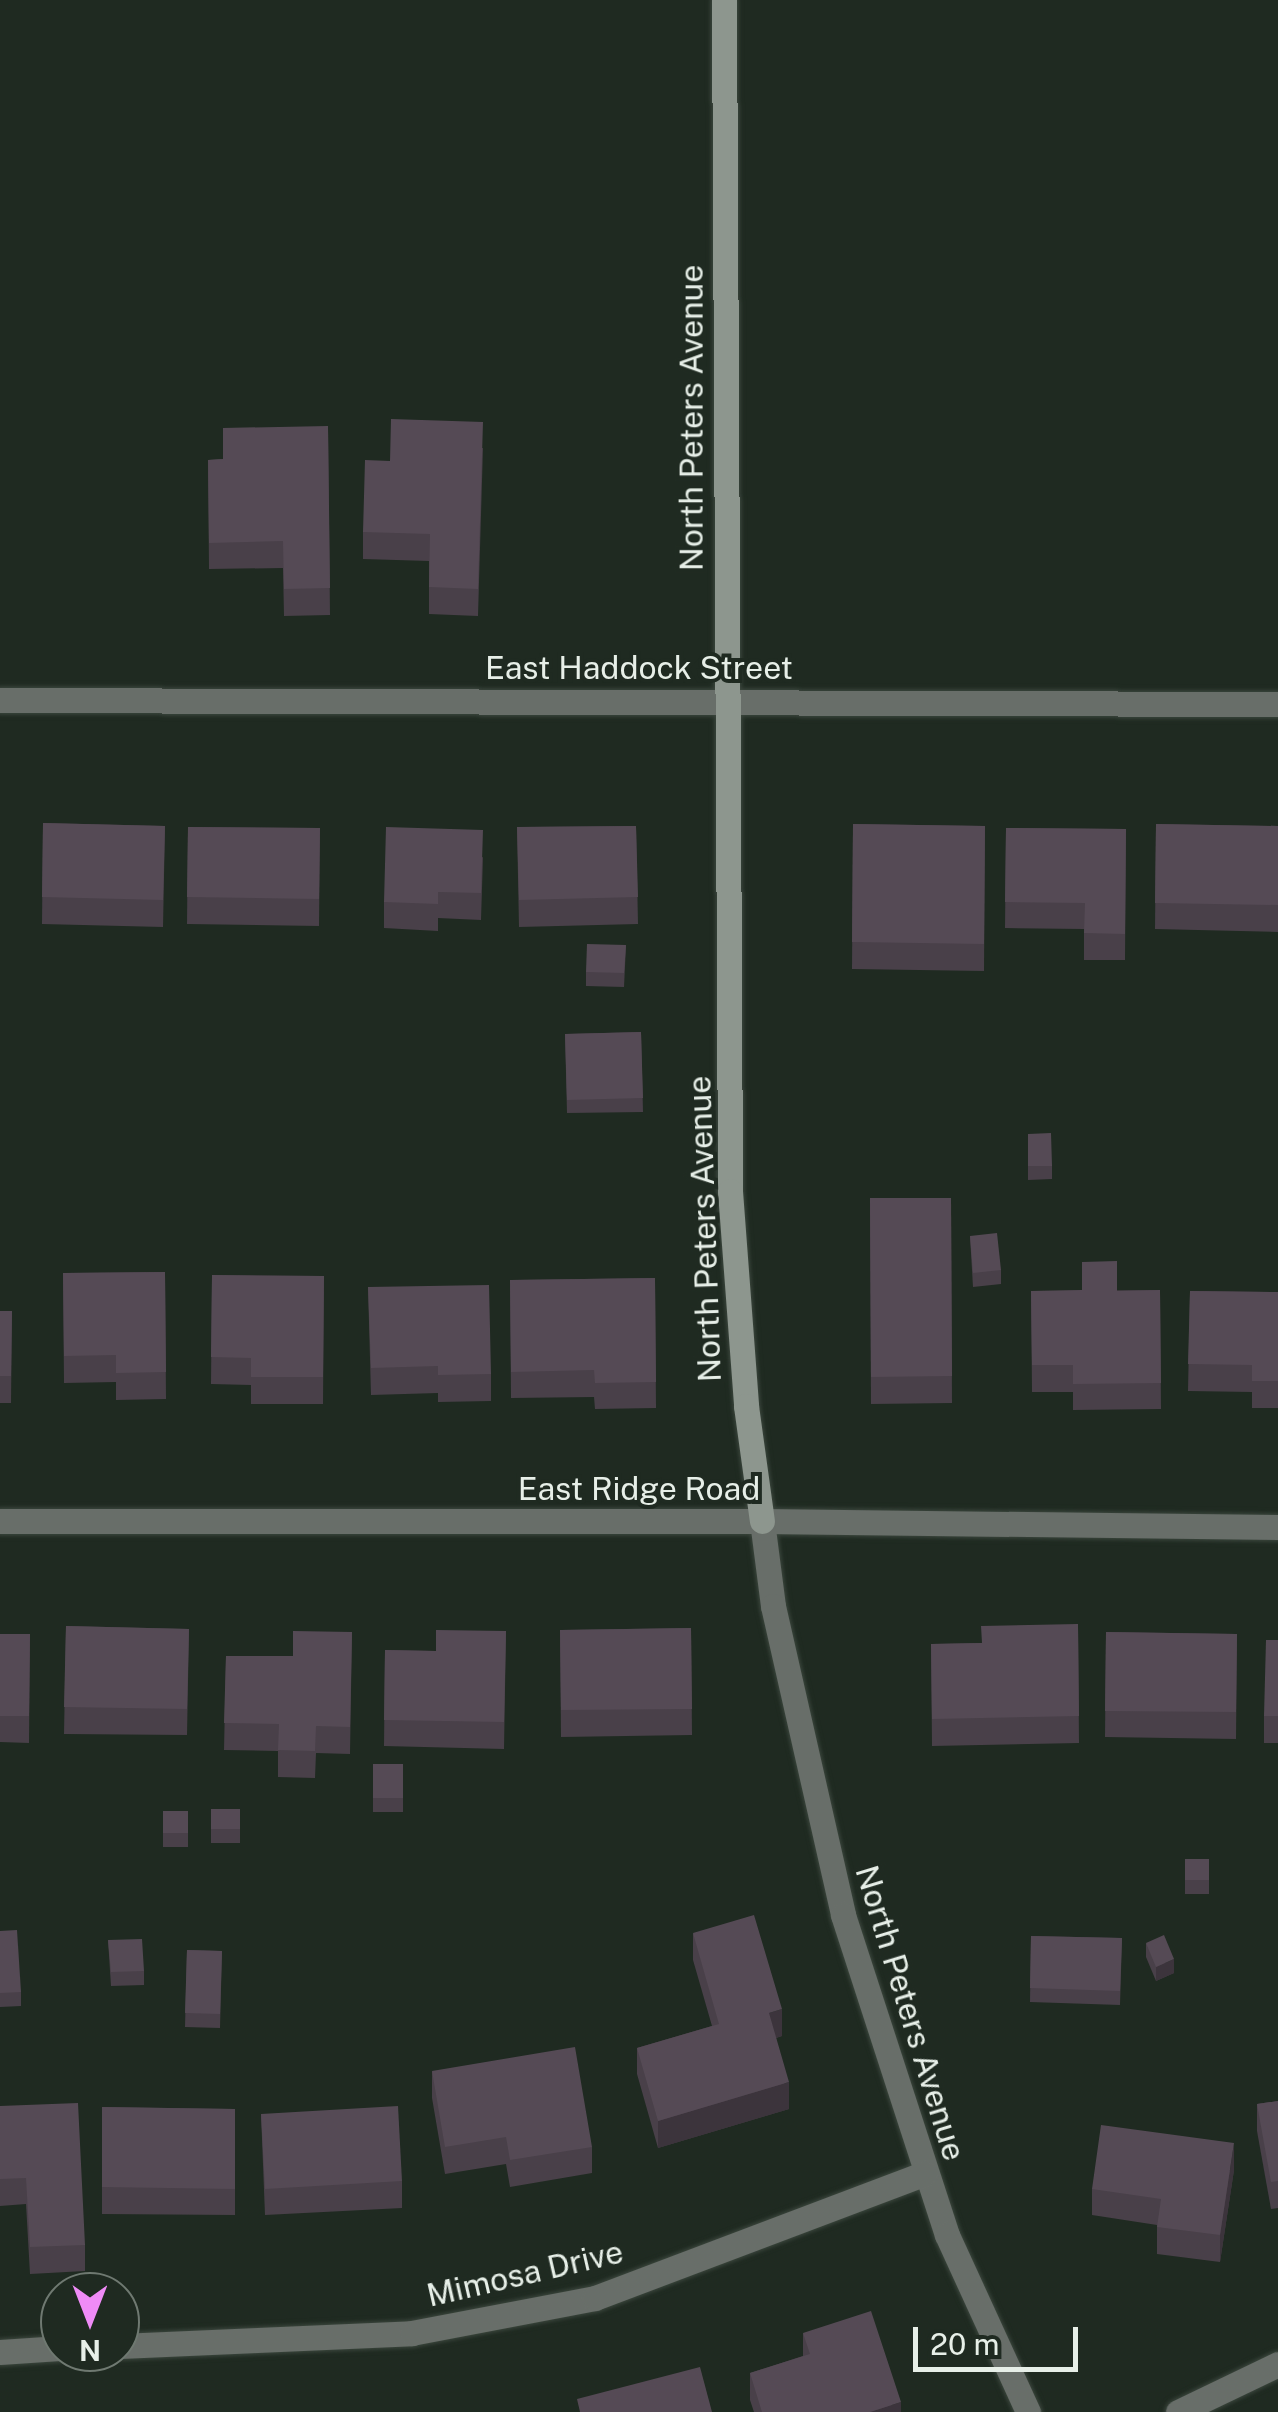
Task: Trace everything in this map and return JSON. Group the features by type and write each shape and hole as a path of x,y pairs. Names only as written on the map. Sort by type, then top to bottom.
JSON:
{"street":[{"name":"North Peters Avenue","path":"724,0 730,1191 746,1406 773,1606 839,1896 924,2173 947,2235 1028,2412"},
{"name":"East Haddock Street","path":"0,700 1278,704"},
{"name":"East Ridge Road","path":"0,1521 762,1521 1278,1527"},
{"name":"Mimosa Drive","path":"140,2345 412,2333 596,2298 924,2173"},
{"path":"0,2352 40,2349"},
{"path":"1178,2412 1278,2364"}],"building":[{"path":"391,419 483,422 478,589 429,587 430,534 363,532 365,460 390,461"},
{"path":"328,426 330,588 284,589 283,541 209,543 208,460 223,459 223,428"},
{"path":"43,823 165,826 163,900 42,897"},
{"path":"853,824 985,826 984,944 852,942"},
{"path":"1156,824 1278,826 1278,905 1155,903"},
{"path":"636,826 638,897 519,900 517,827"},
{"path":"188,827 320,828 319,899 187,897"},
{"path":"386,827 483,830 481,893 438,892 438,904 384,902"},
{"path":"1006,828 1126,829 1125,934 1084,933 1085,903 1005,902"},
{"path":"587,944 626,945 624,973 586,972"},
{"path":"641,1032 643,1098 567,1100 565,1034"},
{"path":"1051,1133 1052,1166 1028,1166 1028,1134"},
{"path":"870,1198 951,1198 952,1376 871,1377"},
{"path":"997,1233 1001,1270 973,1273 970,1236"},
{"path":"1117,1261 1117,1291 1160,1290 1161,1383 1073,1384 1073,1365 1032,1365 1031,1291 1082,1290 1082,1262"},
{"path":"165,1272 166,1372 116,1373 116,1355 64,1356 63,1273"},
{"path":"212,1275 324,1276 323,1377 251,1377 251,1358 211,1357"},
{"path":"655,1278 656,1382 595,1383 594,1370 511,1372 510,1280"},
{"path":"489,1285 491,1374 438,1375 438,1366 371,1368 368,1287"},
{"path":"1190,1291 1278,1292 1278,1381 1252,1381 1252,1365 1188,1364"},
{"path":"0,1311 12,1311 11,1376 0,1376"},
{"path":"1078,1624 1079,1716 932,1719 931,1644 982,1643 981,1626"},
{"path":"66,1626 189,1629 187,1709 64,1707"},
{"path":"691,1628 692,1709 561,1710 560,1630"},
{"path":"436,1630 506,1631 504,1722 384,1720 385,1650 436,1651"},
{"path":"293,1631 352,1632 350,1727 316,1726 315,1751 278,1750 279,1724 224,1723 226,1656 293,1656"},
{"path":"1106,1632 1237,1634 1236,1712 1105,1711"},
{"path":"0,1634 30,1634 29,1716 0,1716"},
{"path":"1266,1640 1278,1640 1278,1716 1264,1716"},
{"path":"373,1764 403,1764 403,1798 373,1798"},
{"path":"211,1809 240,1809 240,1829 211,1829"},
{"path":"163,1811 188,1811 188,1833 163,1833"},
{"path":"1185,1859 1209,1859 1209,1880 1185,1880"},
{"path":"754,1915 782,2009 769,2013 789,2082 658,2121 637,2048 719,2024 693,1933"},
{"path":"17,1930 21,1992 0,1993 0,1931"},
{"path":"1164,1935 1174,1959 1156,1967 1146,1943"},
{"path":"1031,1936 1122,1938 1120,1991 1030,1988"},
{"path":"142,1939 144,1971 111,1972 108,1940"},
{"path":"187,1950 222,1951 220,2014 185,2013"},
{"path":"575,2047 592,2147 510,2160 506,2137 445,2147 432,2071"},
{"path":"1278,2101 1278,2181 1271,2182 1257,2104"},
{"path":"78,2103 85,2245 30,2247 26,2178 0,2179 0,2106"},
{"path":"398,2106 402,2181 265,2189 261,2114"},
{"path":"102,2107 235,2109 235,2189 102,2187"},
{"path":"1101,2125 1234,2143 1220,2235 1157,2227 1161,2199 1092,2189"},
{"path":"871,2311 901,2402 870,2412 762,2412 750,2373 810,2354 803,2333"},
{"path":"700,2367 712,2412 580,2412 577,2399"}]}
